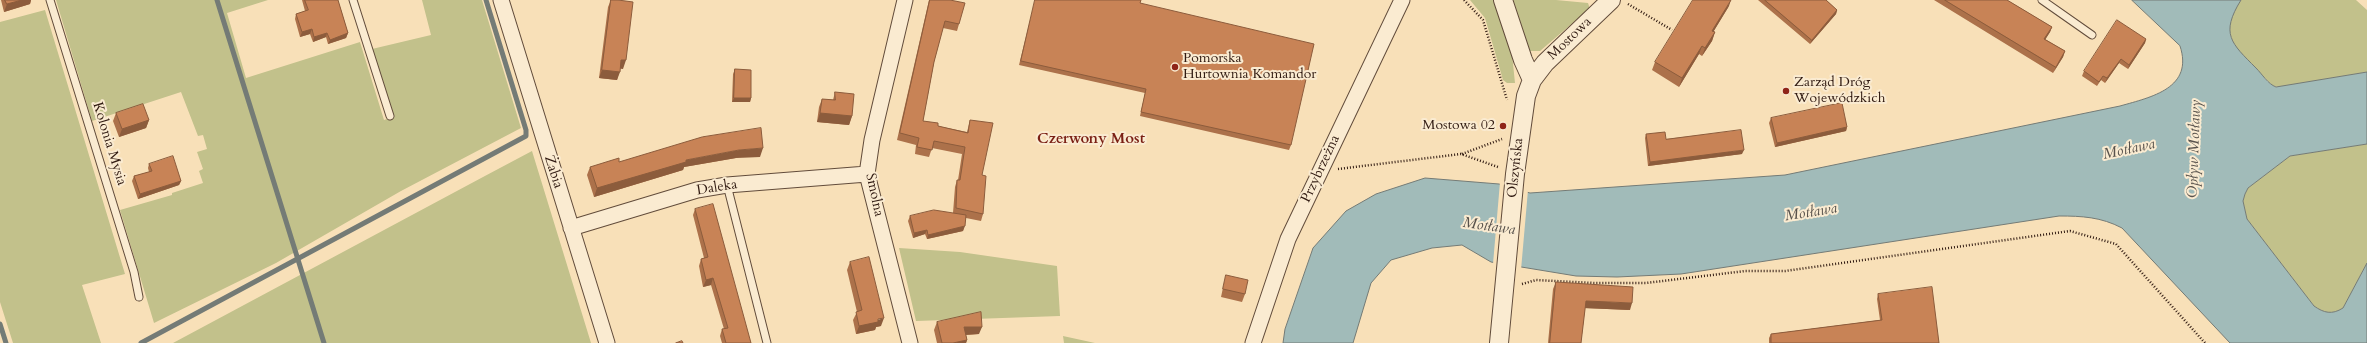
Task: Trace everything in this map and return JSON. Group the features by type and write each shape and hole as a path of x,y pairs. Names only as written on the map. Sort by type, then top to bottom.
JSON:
{"street":[{"name":"Żabia","path":"501,0 608,343"},
{"name":"Smolna","path":"905,0 872,140 867,174 910,343"},
{"name":"Przybrzeżna","path":"1253,343 1288,239 1402,0"},
{"path":"1503,0 1523,60 1532,80"},
{"name":"Mostowa","path":"1532,80 1545,63 1620,4"},
{"name":"Olszyńska","path":"1499,343 1506,280 1510,171 1526,96 1532,80"},
{"name":"Daleka","path":"571,228 698,190 727,185 867,174"}],"lane":[{"name":"Kolonia Mysia","path":"50,0 134,272 139,297"},
{"path":"353,0 390,116"},
{"path":"2042,0 2092,35"},
{"path":"727,185 767,343"}],"path":[{"path":"1464,0 1483,20 1509,107"},
{"path":"1620,4 1632,0"},
{"path":"1620,4 1672,30"},
{"path":"1320,172 1366,164 1461,154 1506,138"},
{"path":"1461,154 1510,171"},
{"path":"1506,280 1522,284 1536,280 1594,283 1646,283 1745,271 1785,271 2064,231 2116,244 2205,343"}],"shaded area":[{"path":"56,0 268,0 227,13 246,78 360,42 384,120 392,117 372,49 431,35 422,0 482,0 521,128 401,191 276,263 154,323 120,210 172,195 172,193 203,183 199,171 203,169 197,152 207,149 203,135 198,136 181,92 92,121"},
{"path":"1470,0 1494,0 1512,54 1515,83 1507,83 1503,80 1485,18"},
{"path":"1512,0 1556,0 1588,3 1589,9 1540,51 1529,51"},
{"path":"2241,0 2356,0 2367,10 2367,72 2279,87 2273,86 2251,65 2237,49 2232,40 2230,22 2234,11"},
{"path":"45,10 125,274 82,285 101,343 13,343 0,302 0,22"},
{"path":"2367,144 2367,263 2343,308 2335,312 2325,312 2314,306 2247,219 2243,201 2248,188 2290,156"},
{"path":"532,151 591,343 173,343 483,177"},
{"path":"899,248 960,252 1057,266 1060,316 916,321"},
{"path":"1063,336 1095,343 1064,343"}],"water":[{"path":"2132,0 2241,0 2231,21 2231,37 2240,52 2273,86 2276,87 2367,72 2367,144 2290,156 2248,188 2243,201 2247,219 2314,306 2321,310 2335,312 2343,308 2367,263 2367,343 2230,343 2122,228 2099,219 2076,216 2059,216 1681,274 1617,277 1576,276 1491,262 1462,245 1432,248 1391,260 1371,283 1353,343 1283,343 1285,329 1313,248 1346,211 1376,194 1425,178 1499,184 1530,193 1785,175 2120,106 2145,99 2167,88 2176,81 2181,72 2183,60 2180,46"}],"pier":[{"path":"1500,182 1528,190 1521,270 1493,264"}],"building":[{"path":"5,0 22,0 7,4"},
{"path":"305,0 338,0 348,33 330,40 327,33 314,37 312,29 302,32 296,14 308,10"},
{"path":"611,0 633,2 626,60 621,60 620,72 602,70"},
{"path":"930,0 950,0 965,3 959,24 945,21 934,62 923,121 938,123 938,126 968,133 970,120 993,123 982,175 986,176 983,214 956,208 957,180 960,180 965,147 934,141 932,150 917,147 919,138 900,133"},
{"path":"1035,0 1141,0 1140,3 1314,44 1291,145 1141,112 1146,89 1021,61"},
{"path":"1693,0 1731,0 1712,31 1715,32 1705,48 1702,46 1682,78 1655,62"},
{"path":"1765,0 1826,0 1837,10 1812,40"},
{"path":"1945,0 2007,0 2052,27 2044,39 2065,51 2056,67"},
{"path":"2117,20 2146,39 2129,65 2121,59 2107,78 2103,76 2099,82 2084,71"},
{"path":"735,69 751,70 751,98 734,98"},
{"path":"835,92 854,94 852,116 820,113 822,99 835,100"},
{"path":"1842,103 1847,127 1777,143 1771,118"},
{"path":"143,104 149,120 122,129 116,113"},
{"path":"761,128 763,148 739,150 686,160 686,162 597,188 590,167 619,158 619,162 702,137"},
{"path":"1741,130 1744,150 1650,162 1646,134 1665,132 1666,139"},
{"path":"173,156 181,181 140,194 134,176 152,171 149,164"},
{"path":"713,204 751,343 726,343 722,329 728,328 713,278 706,280 701,259 708,257 695,209"},
{"path":"934,210 966,215 965,226 928,235 927,230 914,233 910,216"},
{"path":"869,257 884,318 878,319 878,322 859,326 856,312 862,310 850,262"},
{"path":"1226,275 1248,280 1245,294 1223,289"},
{"path":"1556,282 1633,287 1632,303 1586,301 1581,343 1550,343"},
{"path":"1932,287 1939,343 1771,343 1771,334 1882,320 1878,294"},
{"path":"981,312 982,327 964,327 967,340 953,343 942,343 937,322"}],"waterway":[{"path":"217,0 324,343"},
{"path":"141,343 526,136 526,130 486,0"},
{"path":"0,324 6,343"}],"place":[{"name":"Pomorska Hurtownia Komandor","path":"1175,67"},
{"name":"Zarząd Dróg Wojewódzkich","path":"1786,91"},
{"name":"Mostowa 02","path":"1503,126"}],"district":[{"name":"Czerwony Most","path":"1091,140"}],"water label":[{"name":"Opływ Motławy","path":"2195,149"},
{"name":"Motława","path":"2129,150"},
{"name":"Motława","path":"1811,213"},
{"name":"Motława","path":"1489,227"}]}
